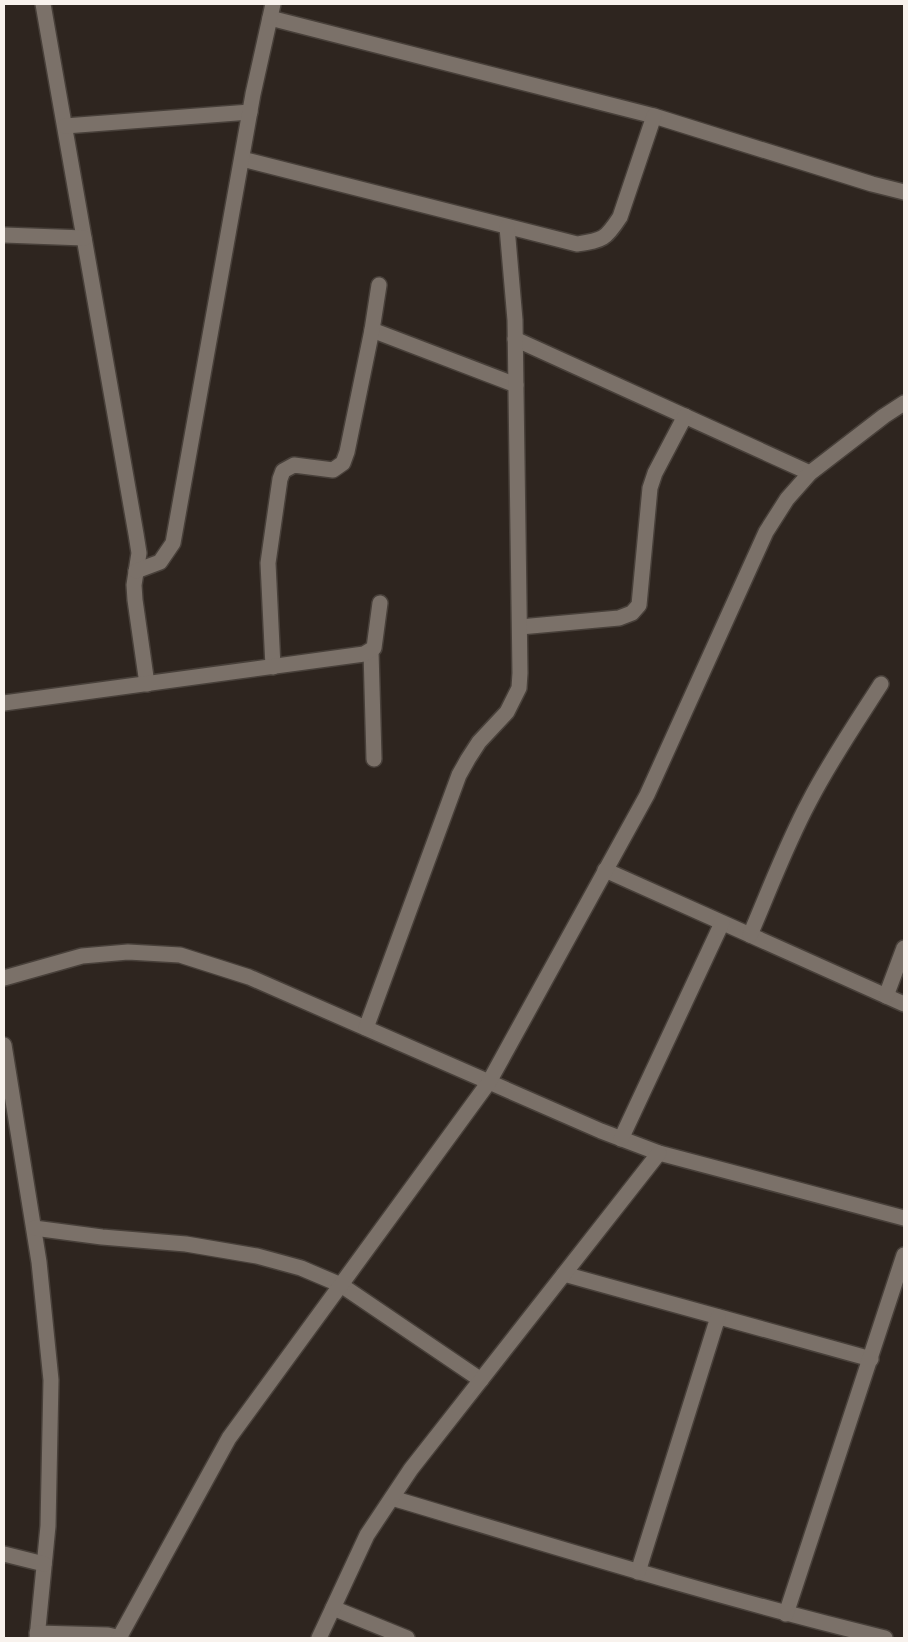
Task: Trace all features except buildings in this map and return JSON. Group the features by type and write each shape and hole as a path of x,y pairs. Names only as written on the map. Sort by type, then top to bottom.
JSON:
{"street":[{"path":"43,4 139,553 134,585 147,684"},
{"path":"136,571 160,562 173,543 250,112 272,11 654,116 872,184 904,192"},
{"path":"65,126 250,112"},
{"path":"242,159 577,244 599,241 610,231 620,217 654,116"},
{"path":"366,1028 460,775 479,742 507,712 519,688 520,626 516,339 507,227"},
{"path":"4,235 84,238"},
{"path":"273,667 268,563 280,479 283,471 294,465 333,470 343,463 347,452 372,330 379,286"},
{"path":"372,330 516,385"},
{"path":"516,339 810,473"},
{"path":"4,1045 39,1262 51,1380 48,1526 37,1636 108,1635 120,1638 229,1438 489,1082 647,795 766,532 787,499 810,473 884,416 904,403"},
{"path":"520,626 619,618 632,614 639,606 650,488 655,472 685,416"},
{"path":"374,759 371,651 376,644 380,603"},
{"path":"4,703 352,656 371,651"},
{"path":"750,935 809,801 881,684"},
{"path":"605,870 904,1004"},
{"path":"621,1139 722,923"},
{"path":"886,996 904,948"},
{"path":"4,978 82,956 128,952 180,955 249,977 621,1139 659,1153 904,1218"},
{"path":"319,1638 367,1535 411,1469 659,1153"},
{"path":"34,1228 102,1237 186,1244 257,1256 301,1268 341,1285 481,1380"},
{"path":"786,1614 904,1255"},
{"path":"564,1274 871,1359"},
{"path":"638,1572 718,1316"},
{"path":"392,1498 638,1572 786,1614 885,1638"},
{"path":"4,1554 44,1564"},
{"path":"333,1608 407,1638"}]}
